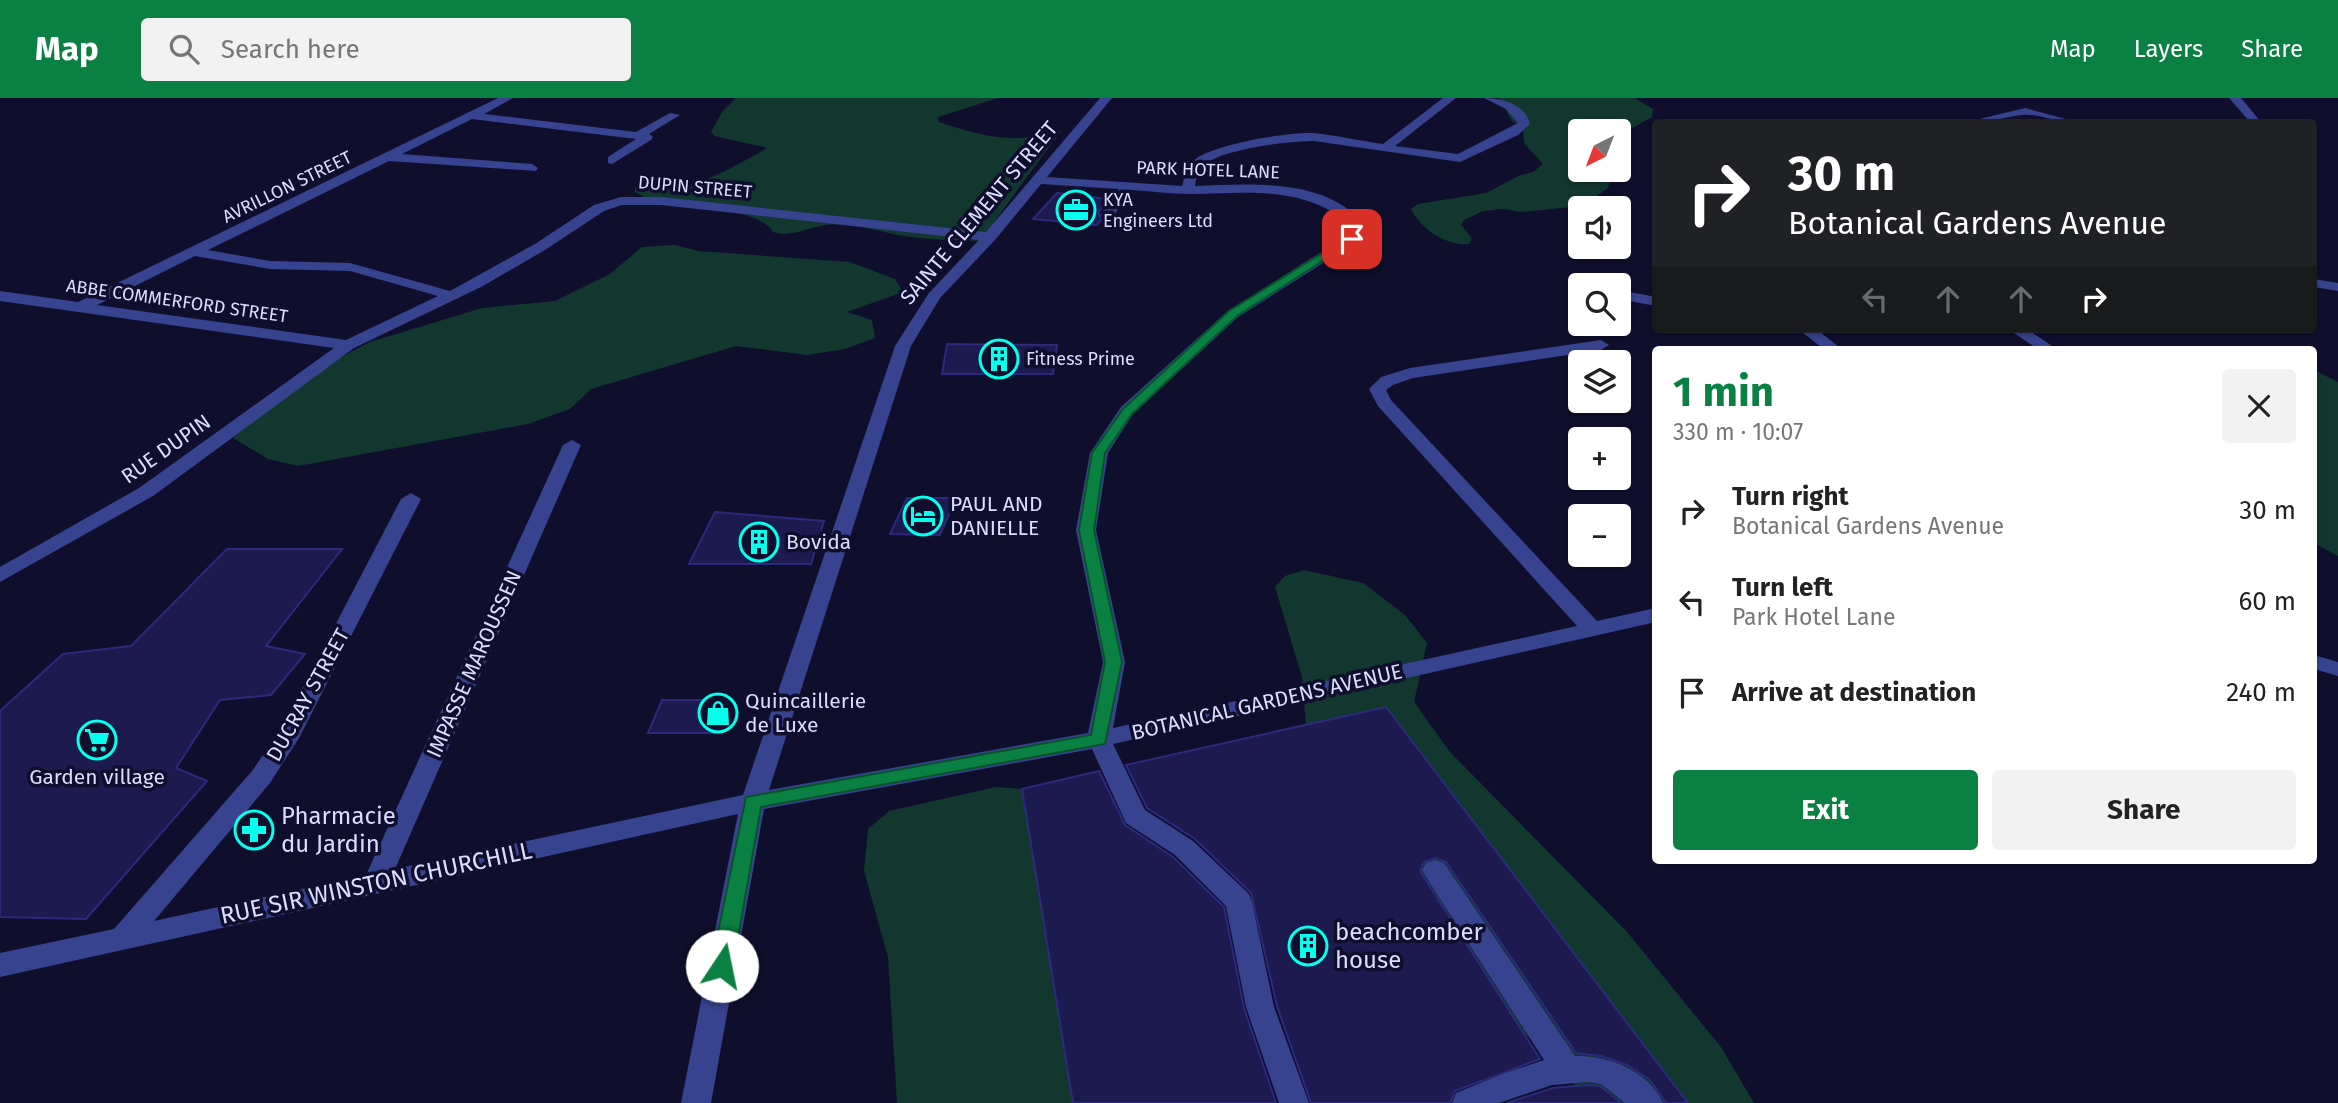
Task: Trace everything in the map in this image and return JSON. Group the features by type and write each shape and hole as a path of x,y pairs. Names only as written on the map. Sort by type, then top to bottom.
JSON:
{"street":[{"name":"AVRILLON STREET","path":"83,306 507,98"},
{"name":"SAINTE CLEMENT STREET","path":"696,1103 753,802 903,346 934,296 990,237 1106,98"},
{"path":"1387,147 1450,98"},
{"path":"1187,190 1192,171 1200,161 1218,153 1296,137 1314,137 1460,158 1514,132 1524,124 1523,118 1510,107 1490,98"},
{"path":"2235,98 2253,119"},
{"path":"1987,119 2025,111 2058,119"},
{"path":"639,135 674,115"},
{"path":"472,116 647,137 612,160"},
{"path":"388,157 532,169"},
{"name":"PARK HOTEL LANE","path":"1037,180 1187,190 1243,188 1304,194 1337,206 1357,224 1352,239 1233,314 1127,411 1098,453 1086,530 1114,662 1099,739"},
{"path":"1107,215 1127,187"},
{"name":"DUPIN STREET","path":"348,345 450,296 540,247 599,208 621,201 661,201 990,237"},
{"path":"194,252 270,265 350,267 450,296"},
{"path":"2317,284 2338,288"},
{"name":"ABBE COMMERFORD STREET","path":"0,296 348,345"},
{"path":"1631,298 1652,302"},
{"path":"1812,333 1830,346"},
{"path":"2022,333 2044,346"},
{"name":"RUE DUPIN","path":"0,576 146,492 348,345"},
{"path":"1592,629 1384,402 1377,389 1387,381 1410,373 1601,345"},
{"name":"IMPASSE MAROUSSEN","path":"376,883 572,445"},
{"name":"DUCRAY STREET","path":"124,937 261,778 291,732 411,499"},
{"name":"BOTANICAL GARDENS AVENUE","path":"753,802 1099,739 1652,616"},
{"path":"2317,663 2338,669"},
{"path":"1099,739 1135,816 1184,848 1239,902 1260,1007 1294,1103"},
{"name":"RUE SIR WINSTON CHURCHILL","path":"0,965 753,802"},
{"path":"1435,870 1566,1068"},
{"path":"1466,1103 1486,1093 1566,1068 1606,1071 1648,1103"}],"green space":[{"path":"736,98 998,98 938,117 939,122 979,134 1009,138 1026,138 1050,130 1061,131 980,241 913,237 845,224 779,234 752,217 719,209 654,201 635,192 635,186 648,183 689,184 705,180 767,148 715,136 711,132 722,112"},
{"path":"1499,98 1634,98 1653,109 1652,117 1631,129 1631,119 1568,119 1568,182 1610,182 1608,188 1596,196 1568,196 1568,207 1522,212 1502,209 1483,211 1464,220 1461,225 1472,238 1469,244 1452,242 1435,235 1421,223 1411,209 1418,204 1486,193 1521,175 1533,172 1543,164 1524,143 1523,128 1512,121"},
{"path":"675,245 698,251 850,262 895,279 903,292 847,312 872,320 875,338 845,349 807,355 736,346 591,389 570,409 528,424 298,466 268,459 233,438 307,375 370,342 482,308 555,301 610,274 642,247"},
{"path":"2317,372 2338,382 2338,556 2317,545"},
{"path":"1304,570 1363,583 1405,615 1427,643 1414,702 1450,752 1627,932 1721,1047 1754,1103 1587,1103 1568,1075 1496,1006 1308,748 1302,677 1275,587 1285,576"},
{"path":"996,787 1022,789 1090,815 1087,1103 897,1103 888,957 864,871 868,829 889,811"}],"building":[{"name":"KYA Engineers Ltd","path":"1057,193 1108,199 1098,213 1102,219 1097,225 1033,219"},
{"name":"Fitness Prime","path":"947,344 1057,345 1053,374 942,374"},
{"name":"PAUL AND DANIELLE","path":"907,498 956,498 940,535 890,534"},
{"name":"Bovida","path":"715,512 824,521 811,564 689,564"},
{"name":"Garden village","path":"227,549 342,549 266,646 305,654 271,695 220,700 176,768 207,781 86,919 0,917 0,711 63,654 131,646"},
{"path":"662,700 728,700 716,733 648,733"},
{"path":"1386,707 1688,1103 1666,1103 1650,1080 1627,1065 1601,1056 1576,1053 1446,862 1436,858 1424,862 1420,871 1540,1059 1455,1091 1450,1103 1311,1103 1277,1006 1251,893 1195,839 1147,808 1126,765"},
{"path":"1099,771 1125,825 1173,857 1224,907 1244,1008 1276,1103 1073,1103 1022,789"},
{"path":"1600,1086 1621,1103 1507,1103 1553,1088"}],"place":[{"name":"KYA Engineers Ltd","path":"1076,210"},
{"name":"Fitness Prime","path":"999,359"},
{"name":"PAUL AND DANIELLE","path":"923,516"},
{"name":"Bovida","path":"759,542"},
{"name":"Quincaillerie de Luxe","path":"718,713"},
{"name":"Garden village","path":"97,740"},
{"name":"Pharmacie du Jardin","path":"254,830"},
{"name":"beachcomber house","path":"1308,946"}],"route":[{"path":"722,966 753,802 1099,739 1114,662 1086,530 1098,453 1127,411 1233,314 1352,239"}]}
